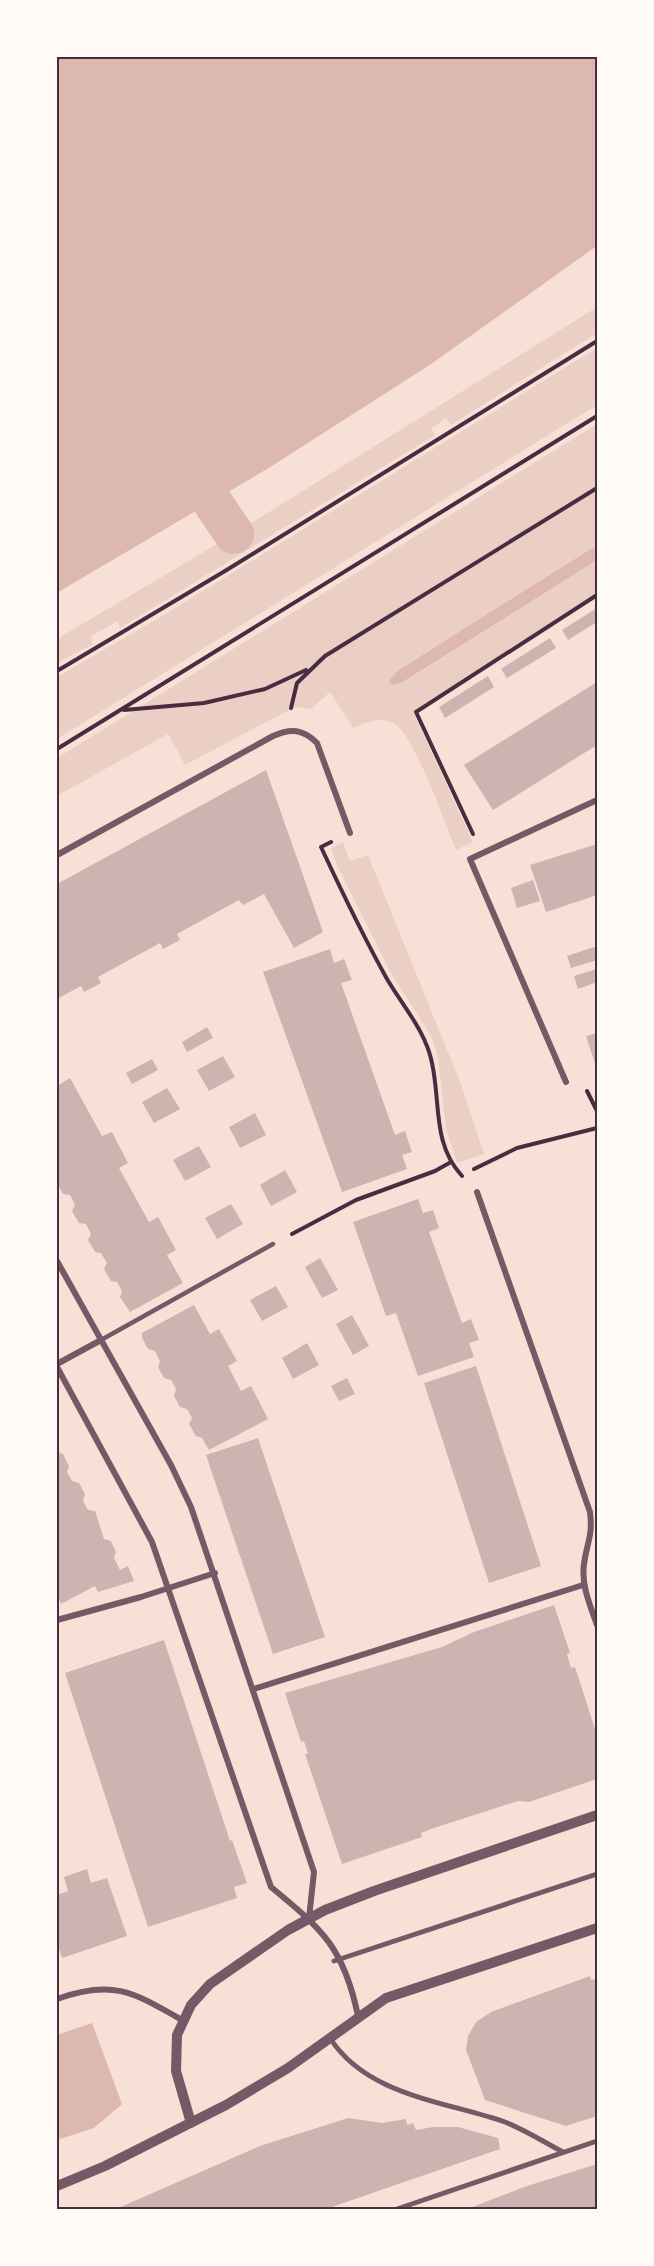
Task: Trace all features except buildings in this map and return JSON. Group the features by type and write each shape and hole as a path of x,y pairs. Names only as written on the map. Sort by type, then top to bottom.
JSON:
{"street":[{"path":"57,855 292,729 306,734 317,743 321,750 350,833"},
{"path":"566,1082 470,859 597,800"},
{"path":"477,1192 590,1512 593,1533 584,1564 583,1585 597,1625"},
{"path":"57,1261 182,1485 215,1573 314,1872 309,1918"},
{"path":"101,1340 57,1365 140,1514 170,1588 271,1887 323,1931 342,1959 352,1985 358,2016"},
{"path":"57,1620 215,1573"},
{"path":"254,1689 583,1585"},
{"path":"191,2123 176,2071 177,2035 182,2020 196,1998 210,1984 309,1918 365,1894 597,1815"},
{"path":"334,1961 597,1874"},
{"path":"57,2186 105,2166 191,2123 288,2068 358,2016 395,1994 597,1928"},
{"path":"57,1999 87,1989 113,1989 138,1997 182,2020"},
{"path":"330,2037 350,2063 373,2080 508,2124 563,2152"},
{"path":"398,2209 597,2140"}],"lane":[{"path":"101,1340 273,1244"}],"path":[{"path":"57,670 225,571 597,341"},
{"path":"57,749 597,416"},
{"path":"122,710 204,703 265,689 312,667 597,488"},
{"path":"482,854 416,712 597,596"},
{"path":"291,709 297,683 312,667"},
{"path":"350,833 321,847 377,960 427,1047 433,1065 439,1132 451,1162 477,1192"},
{"path":"463,1177 488,1160 518,1148 597,1128"},
{"path":"273,1244 356,1200 435,1171 451,1162"}],"shaded area":[{"path":"57,57 597,57 597,246 430,365 269,468 57,593"},
{"path":"597,307 597,333 451,425 446,418 431,429 435,435 120,628 118,621 91,636 93,644 57,663 57,639 234,534"},
{"path":"597,348 597,405 57,739 57,677 167,613"},
{"path":"597,424 597,545 397,671 389,681 392,685 404,682 597,560 597,595 413,712 473,842 456,850 421,764 404,733 396,725 385,720 369,722 353,728 330,692 311,709 298,707 291,709 185,765 168,734 57,796 57,758"},
{"path":"597,545 597,560 403,682 392,685 389,681 397,671"},
{"path":"343,842 350,861 368,855 461,1084 484,1154 457,1163 446,1129 438,1057 431,1036 391,973 337,865 331,848"},
{"path":"92,2023 122,2104 94,2128 57,2140 57,2035"}],"pier":[{"path":"597,246 597,249 511,313 432,368 271,471 57,596 57,593 269,468 430,365"}],"waterway":[{"path":"182,457 234,534"}]}
